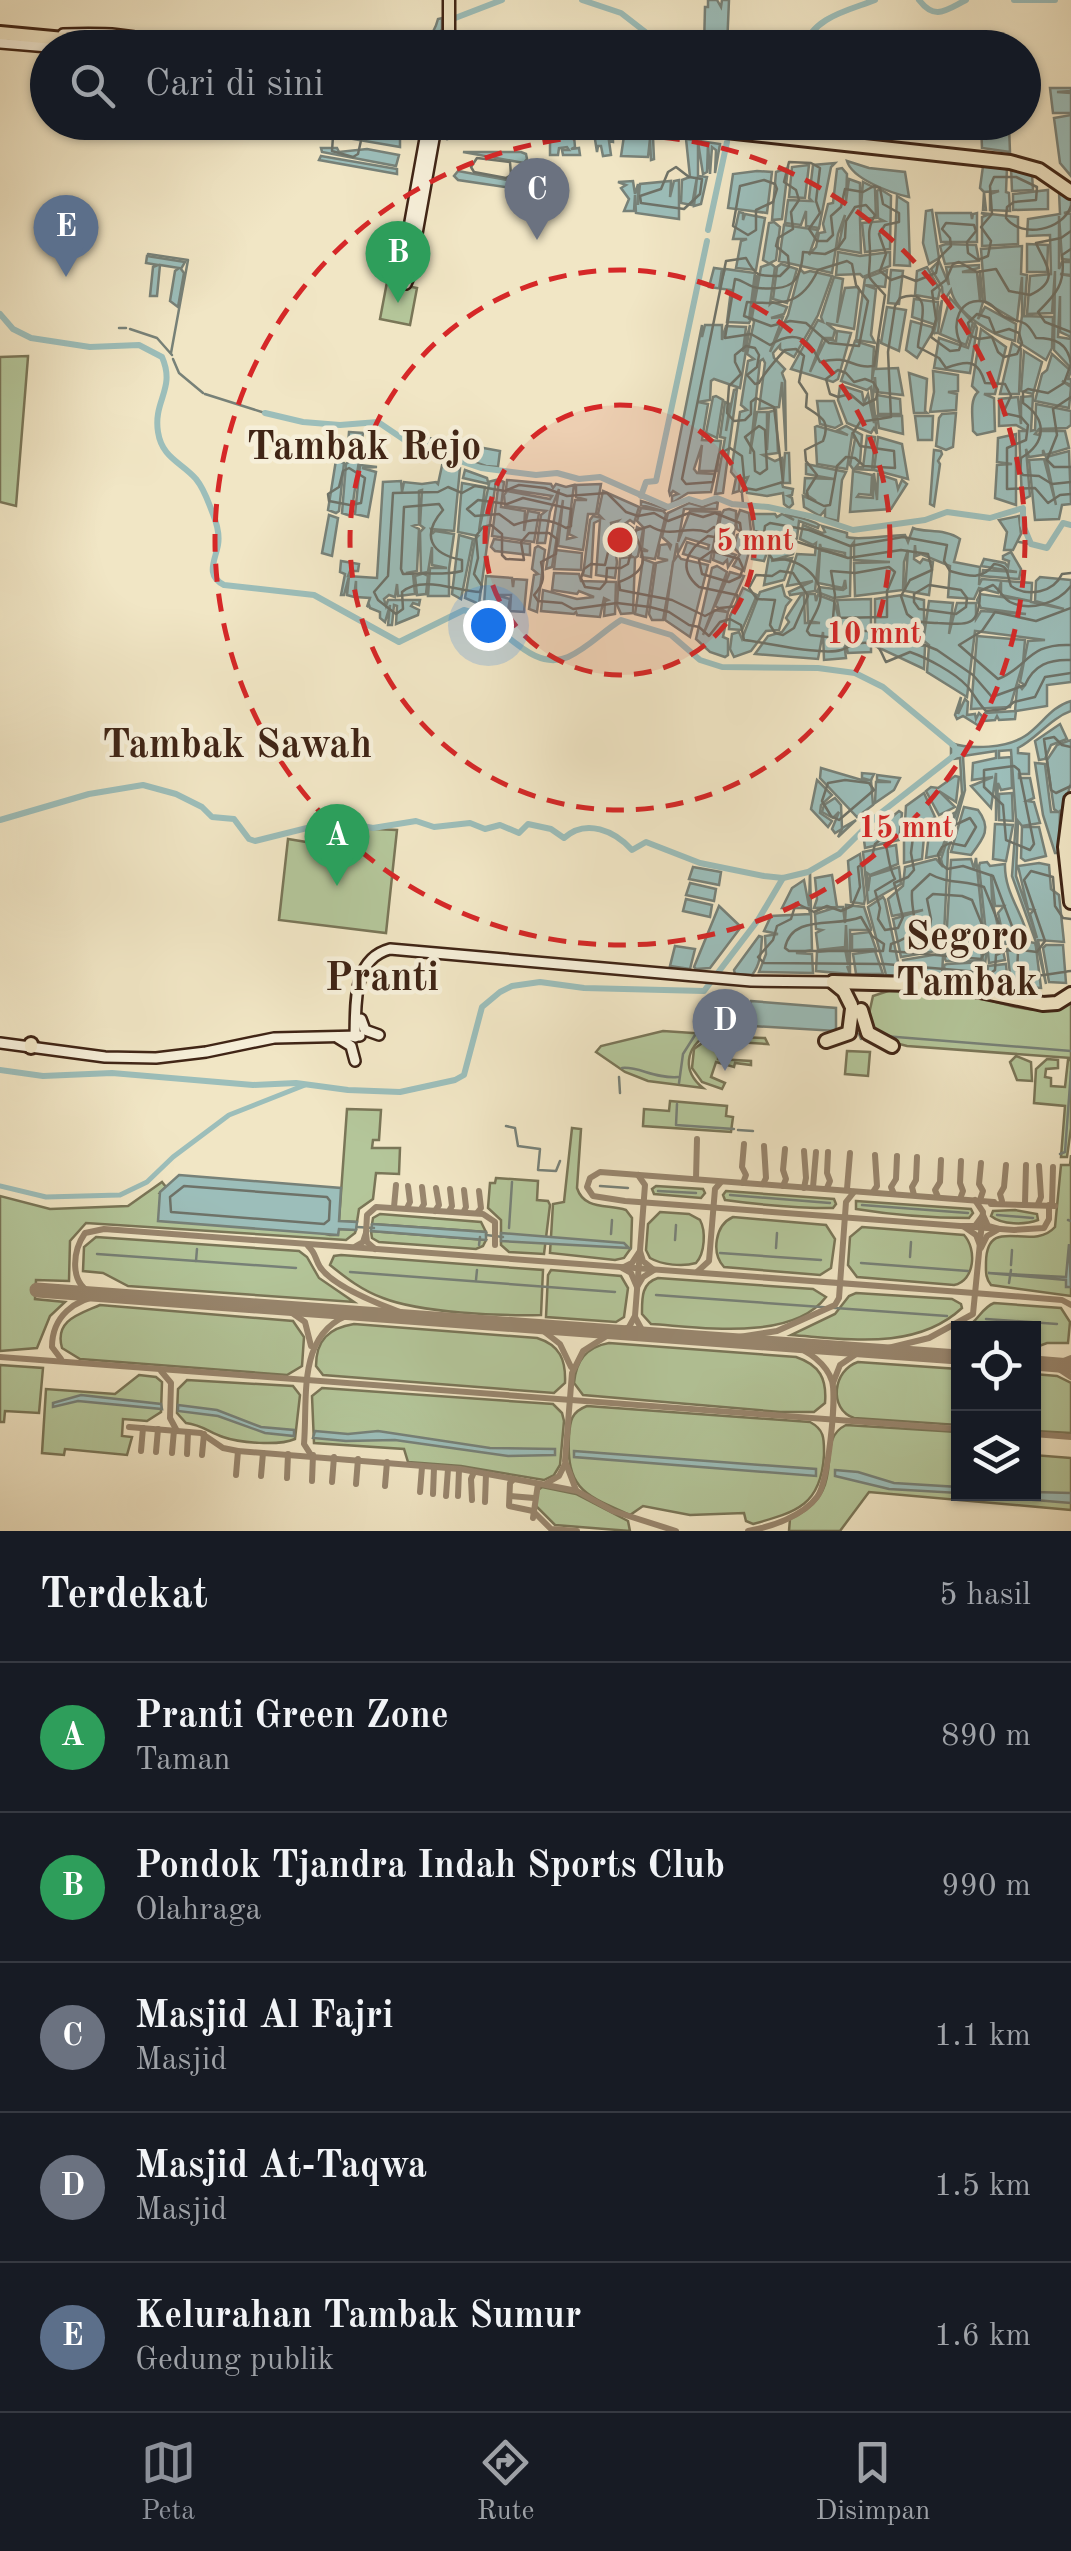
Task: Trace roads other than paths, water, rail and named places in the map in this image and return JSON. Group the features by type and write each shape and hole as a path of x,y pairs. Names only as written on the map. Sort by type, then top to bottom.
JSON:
{"highway":[{"path":"0,36 30,39"},
{"path":"0,36 30,39"},
{"path":"809,140 1010,162 1039,170 1071,192"},
{"path":"858,140 1018,158 1040,164 1071,184"},
{"path":"1071,800 1065,847 1071,902"},
{"path":"833,982 951,985 1043,1004 1071,997"},
{"path":"833,982 844,991 854,1014 870,1034 892,1046"},
{"path":"826,1040 854,1014 874,985"}],"main road":[{"path":"0,36 30,36"},
{"path":"402,283 412,274 409,250 425,140"},
{"path":"409,250 433,140"},
{"path":"357,1035 359,988 368,960 396,949 725,980 833,982"},
{"path":"357,1035 359,988"},
{"path":"360,1019 365,1030 379,1035"},
{"path":"146,1056 284,1033 357,1035"},
{"path":"0,1042 146,1056 206,1052 274,1038 357,1035"},
{"path":"336,1036 350,1044 355,1061"}],"water":[{"path":"708,0 717,0 721,7 722,0 729,0 728,30 704,30"},
{"path":"442,18 442,29 433,30 434,29"},
{"path":"1050,88 1071,88 1057,92 1071,93 1071,113 1053,113"},
{"path":"1071,115 1071,176 1060,163 1054,118"},
{"path":"359,140 400,140 400,147"},
{"path":"550,140 574,140 575,147 571,149 579,148 580,155 563,155 562,150 569,150 567,147 559,148 558,155 550,155"},
{"path":"595,140 613,140 609,141 611,155 603,156 601,146 597,152"},
{"path":"623,140 650,140 648,157 621,156"},
{"path":"686,140 720,144 715,173 716,150 712,147 710,174 708,144 707,172 703,174 698,142 698,176 707,177 701,204 694,206 697,177 692,205 681,203 682,180 690,177"},
{"path":"982,140 1010,140 1010,152 982,148"},
{"path":"321,148 337,148 339,152 367,149 399,155 396,166 322,152"},
{"path":"463,152 521,152 527,159 524,163"},
{"path":"321,156 397,169 397,174 319,160"},
{"path":"847,161 905,172 909,197 864,179"},
{"path":"835,163 819,228 806,226 806,211 801,225 785,223 788,200 812,201 809,198 813,165"},
{"path":"809,165 805,198 789,197 792,167"},
{"path":"983,166 1007,167 1010,211 990,210 990,194 999,191 984,192 980,188"},
{"path":"1011,167 1032,174 1033,190 1012,191"},
{"path":"788,168 782,219 772,220 776,172"},
{"path":"842,168 847,174 846,201 849,179 860,183 860,218 863,182 875,188 876,218 860,219 861,253 838,249 845,215 832,273 779,261 784,225 818,230 809,255 816,247 819,233 825,232 828,204 833,203 837,169"},
{"path":"458,171 524,183 525,190 458,180 454,176"},
{"path":"772,172 767,213 728,208 733,174"},
{"path":"679,180 679,219 636,213 635,195 634,211 624,211 629,199 621,188 626,185 618,182 633,181 635,194 638,184 638,205 640,184 671,181 670,197 674,181"},
{"path":"880,189 891,196 890,249 865,252 862,223 884,221 878,218"},
{"path":"1048,190 1048,209 1013,210 1013,194"},
{"path":"1059,192 1071,200 1071,211 1064,213 1071,214 1071,260 1062,259 1059,216 1059,269 1062,262 1071,262 1071,275 1060,274 1071,276 1071,337 1060,332 1060,296 1058,337 1071,339 1071,368 1054,350 1055,271 1052,313 1027,314 1030,276 1051,274 1050,235 1027,236 1028,219 1060,214"},
{"path":"897,196 908,203 910,266 894,265"},
{"path":"932,210 939,258 929,264 923,243 926,211"},
{"path":"739,212 743,213 743,220 745,214 765,218 756,270 736,268 741,241 747,239 733,239"},
{"path":"936,213 971,213 972,219 977,213 977,242 941,242"},
{"path":"981,213 1018,217 1018,244 982,246 982,217 987,215"},
{"path":"774,222 780,227 776,260 770,263 775,267 770,304 787,307 784,314 771,318 783,317 770,352 788,315 800,269 804,273 832,276 818,315 794,357 780,349 780,345 773,353 785,369 782,373 786,451 782,382 779,407 759,409 765,363 760,361 750,454 757,412 767,412 767,450 769,412 776,410 778,453 763,455 775,461 782,458 783,481 785,453 789,453 790,483 782,483 783,487 793,489 788,496 793,504 789,508 784,504 783,493 767,496 747,493 746,488 741,493 748,477 740,479 739,491 733,493 736,478 731,472 740,412 747,410 741,405 748,361 754,359 747,354 761,267 770,264 763,260 769,223"},
{"path":"1027,244 1048,245 1047,272 1027,272"},
{"path":"976,245 979,261 945,264 940,246"},
{"path":"1022,246 1021,274 1027,275 1024,316 1053,317 1052,348 1046,360 1018,342 1022,277 1017,321 985,302 981,249"},
{"path":"838,252 860,256 890,252 890,266 863,277 836,275"},
{"path":"147,256 185,262 178,307 170,301 175,271 179,268 160,265 157,296 150,296 153,267 158,265 146,263"},
{"path":"939,261 949,285 946,267 979,265 962,272 977,272 980,301 980,270 983,302 978,319 985,307 1016,324 1015,341 977,323 960,307 951,290 943,298 942,287 931,269"},
{"path":"781,264 797,269 787,303 773,299 777,267"},
{"path":"927,267 940,290 938,299 915,295 917,271"},
{"path":"714,268 722,269 719,288 709,287"},
{"path":"725,269 755,273 749,320 757,275 749,323 727,322 731,290 719,288"},
{"path":"887,270 885,287 865,285 876,289 871,335 875,343 856,340 865,278"},
{"path":"891,270 903,271 899,304 888,303"},
{"path":"834,277 843,279 837,323 845,288 859,290 854,329 826,323 835,330 833,338 823,338 810,372 826,339 836,341 837,331 851,333 838,379 833,382 791,369 818,320 823,322 821,317"},
{"path":"950,298 973,323 966,345 940,334"},
{"path":"914,299 938,302 936,325 912,317"},
{"path":"942,300 938,333 932,333 917,358 906,350 911,321 932,327 934,332"},
{"path":"887,307 906,310 899,351 881,343"},
{"path":"975,324 970,373 934,368 939,338 968,348"},
{"path":"702,325 702,337 705,325 722,325 722,340 726,326 746,327 743,352 750,325 740,388 714,379 710,400 698,402 708,404 702,440 721,441 717,471 699,471 702,445 694,469 697,473 715,474 711,492 688,493 672,503 672,496 678,494 673,491 670,495 669,491"},
{"path":"981,329 1006,347 995,394 984,394 994,398 995,431 977,435 973,431 972,410 978,392 972,386"},
{"path":"879,339 876,369 898,368 903,395 876,392 875,377 877,434 874,428 871,433 847,423 838,400 840,386 862,392 864,403 868,394 874,423 871,387 867,390 841,381 855,341 874,347 872,380"},
{"path":"1012,343 1021,349 1019,394 1000,394"},
{"path":"1024,351 1042,362 1033,394 1021,391"},
{"path":"1052,354 1071,371 1071,385 1062,381 1071,387 1069,408 1035,401"},
{"path":"933,371 958,375 958,391 948,392 957,394 956,410 930,412"},
{"path":"909,373 927,379 927,413 914,413"},
{"path":"737,389 723,493 715,494 725,438 720,437 725,402 730,404 726,431"},
{"path":"877,395 900,399 901,414 878,414"},
{"path":"716,396 723,400 717,438 706,433"},
{"path":"1033,396 1031,431 1035,430 1036,404 1071,411 1071,425 1067,428 1039,429 1035,434 1065,431 1069,448 1045,455 1043,450 1043,455 1029,457 1026,449 1030,496 1022,500 1019,431 1027,431 1016,425 999,426 999,399 1018,397 1021,424 1021,397"},
{"path":"817,401 834,401 842,424 835,428 820,424"},
{"path":"956,413 953,447 946,450 936,446 939,418"},
{"path":"877,416 902,416 903,434 879,428"},
{"path":"915,416 933,416 932,440 918,440"},
{"path":"817,426 848,435 838,430 846,426 862,435 860,462 856,467 863,467 867,436 875,437 872,470 853,469 850,465 855,439 852,435 847,469 817,464"},
{"path":"349,432 363,433 351,516 342,513 346,464 350,461"},
{"path":"1016,434 1016,505 995,498 997,465 1012,464 997,462 998,438"},
{"path":"418,436 500,451 498,467 412,441"},
{"path":"878,437 902,444 908,479 874,470"},
{"path":"934,450 942,454 934,506 930,504"},
{"path":"1069,451 1071,504 1062,505 1059,519 1035,520 1029,460 1044,459 1056,505 1046,457"},
{"path":"336,460 344,463 336,513 328,510"},
{"path":"443,461 460,468 454,531 431,529 433,533 454,534 449,596 428,596 430,568 447,568 432,565 432,547 428,572 422,573 428,576 426,594 417,595 415,576 421,574 420,532 424,528 420,525 422,490 419,524 413,526 419,529 417,571 406,573 413,574 415,594 398,596 397,584 395,597 389,595 384,599 386,606 388,600 420,600 419,605 411,606 419,610 418,615 396,624 394,605 392,625 388,625 390,605 385,622 380,612 367,607 370,598 356,597 356,581 354,597 347,595 349,576 377,578 383,482 401,481 402,492 404,482 438,484"},
{"path":"806,464 846,472 838,521 825,518 825,510 820,516 804,507 803,496 816,501 804,493 805,478 834,479 806,474"},
{"path":"360,465 377,467 362,468 376,472 368,517 355,514"},
{"path":"465,470 487,478 488,482 496,480 479,604 465,598 478,536 458,532 462,483 485,487 479,531 489,484 463,478"},
{"path":"853,471 872,475 871,495 857,497 873,498 874,473 877,500 878,474 896,480 898,489 902,480 907,484 891,509 850,512"},
{"path":"499,480 504,482 501,507 525,511 524,531 528,511 539,513 534,542 492,536"},
{"path":"507,480 551,484 553,488 556,484 574,485 567,539 575,537 569,534 575,500 587,500 576,497 576,485 601,484 596,514 588,514 583,550 558,546 563,500 552,567 546,569 559,489 545,543 537,543 541,515 546,511 505,506 504,495 507,491 550,499 552,496 506,489"},
{"path":"603,491 639,507 634,523 626,523 633,528 628,555 618,552 613,526 618,521 611,523 617,562 615,578 596,575 600,520 594,523 591,577 583,575 590,520 593,516 602,518 598,514"},
{"path":"641,501 667,509 641,505"},
{"path":"718,501 717,509 684,509 678,542 690,511 720,512 710,562 683,554 687,542 708,549 709,545 686,538 678,553 677,543 663,620 652,620 649,614 656,563 668,560 658,558 660,545 671,545 662,537 668,513 689,503 703,507"},
{"path":"641,508 666,514 655,559 641,557 642,551 648,551 642,548 644,528 637,521"},
{"path":"729,509 736,511 736,521 740,510 749,513 752,540 744,571 733,566 740,554 734,548 737,535 743,533 736,522 730,553 736,555 728,567 727,560 723,564 713,560 721,515"},
{"path":"752,514 782,514 794,520 785,514 819,525 818,528 799,521 797,538 770,534 796,540 793,554 771,561 792,558 784,580 764,585 772,538 764,561 752,559 754,535 769,533 754,531"},
{"path":"329,515 338,518 332,556 322,553"},
{"path":"1019,516 1021,534 1013,550 1004,550 1007,532 999,520"},
{"path":"803,525 822,533 822,526 852,538 905,535 908,542 913,528 948,533 960,539 954,562 980,567 979,585 982,579 1032,583 1031,602 1064,609 1035,601 1036,581 1040,577 1071,580 1071,682 1047,685 1047,706 1016,711 1015,719 982,718 979,726 963,716 957,719 961,697 958,714 965,699 967,715 975,714 976,719 979,713 983,717 985,713 1015,711 1017,688 1025,685 1020,682 1028,641 1045,640 975,631 967,697 927,672 929,645 924,641 916,640 917,645 925,646 924,669 875,646 875,599 902,595 924,600 924,636 929,601 953,603 949,634 957,603 976,603 976,619 981,611 1026,614 981,608 977,600 980,594 1030,601 1001,595 1001,582 998,593 979,588 974,599 948,597 950,566 921,554 916,556 915,545 914,559 920,563 923,559 933,562 929,595 905,591 908,550 903,590 855,596 854,563 890,562 854,560 854,542 850,596 833,598 817,592 819,587 843,590 846,588 845,580 843,588 818,583 820,550 845,556 821,548 820,544 815,591 790,595 789,592 813,581 787,586 797,554 815,555 816,543 800,539"},
{"path":"637,527 643,530 635,558 633,613 621,614 617,605 620,558 633,557 630,555"},
{"path":"459,535 473,539 461,599 452,594"},
{"path":"494,539 530,544 530,555 495,551 491,547"},
{"path":"538,546 545,550 537,612 529,609 534,575 538,574 532,569"},
{"path":"556,550 582,553 581,570 554,569"},
{"path":"1011,552 1021,569 1019,579 982,576 983,570 1017,572 981,566 984,559 1008,567 1009,561 1003,556"},
{"path":"678,555 708,565 690,637 665,620 673,562"},
{"path":"643,559 654,563 646,617 635,614"},
{"path":"341,561 359,564 358,571 350,571 341,595 345,574 340,572"},
{"path":"717,566 727,572 703,635 714,610 727,612 715,606 730,572 744,576 728,612 723,637 728,639 725,657 710,652 696,639 712,568"},
{"path":"554,573 579,574 581,581 616,582 615,614 604,616 608,600 604,598 600,617 541,611 543,590 577,599 594,597 579,591 577,594 552,590"},
{"path":"486,576 512,578 513,587 514,579 527,580 524,612 510,611 511,595 496,595 510,599 508,611 484,605"},
{"path":"782,585 785,596 791,600 779,630 766,631 751,651 734,657 730,649 732,634 739,632 742,639 760,592"},
{"path":"743,588 757,595 742,630 729,629 730,616"},
{"path":"807,594 815,594 816,601 818,595 834,601 841,626 837,600 871,599 871,652 848,653 843,634 846,658 824,660 823,632 818,659 755,654 768,636 782,632 801,595 805,623 820,623 808,621"},
{"path":"977,636 1025,640 1023,663 1010,707 971,709"},
{"path":"1071,701 1071,711 1018,748 1018,753 1029,754 1029,774 1019,774 1019,778 1030,778 1034,798 1027,801 1034,802 1040,823 1022,826 1018,821 1016,876 1037,938 1030,914 1034,910 1028,909 1018,866 1049,865 1051,889 1059,895 1064,942 1038,940 1046,984 1037,945 1012,876 1016,820 1011,750 999,751 999,758 1011,757 1012,788 1001,790 998,783 996,821 996,773 991,808 971,786 993,777 972,780 973,763 996,758 996,751 963,756 965,790 948,851 942,977 906,977 903,960 939,954 940,931 936,951 901,957 893,919 923,910 892,916 888,899 903,886 905,867 936,859 943,867 941,859 962,794 960,758 951,755 951,743 978,747 1009,743 1025,736 1057,707"},
{"path":"1060,724 1067,739 1051,745 1045,759 1039,760 1035,741"},
{"path":"1071,740 1071,783 1060,811 1059,853 1055,853 1043,815 1035,763 1045,764 1051,812 1058,812 1054,809 1047,760 1057,745"},
{"path":"821,768 865,781 869,780 862,778 862,773 874,774 873,805 857,817 820,778"},
{"path":"877,775 900,778 894,790 875,803 876,782 891,782 877,780"},
{"path":"959,777 956,802 939,791 955,807 939,815 926,791"},
{"path":"817,780 832,795 821,805 820,813 832,821 828,827 811,809"},
{"path":"924,793 935,817 926,822 905,821 906,806"},
{"path":"1012,793 1013,821 999,820 999,794"},
{"path":"835,798 841,805 842,828 856,820 838,837 842,829 835,833 832,829 839,812 833,818 822,812 824,805"},
{"path":"964,807 978,810 985,822 983,838 971,855 951,852"},
{"path":"899,811 899,840 865,848 864,840"},
{"path":"954,813 940,855 926,858 930,826"},
{"path":"995,824 1013,825 1006,861 993,859"},
{"path":"925,825 922,859 904,863 904,826"},
{"path":"1022,827 1039,827 1046,856 1025,861 1021,858"},
{"path":"896,845 898,864 867,873 868,891 870,876 899,867 901,884 868,903 863,852"},
{"path":"860,854 864,904 851,902 848,861"},
{"path":"976,858 986,956 983,982 946,980 944,965 983,962 980,932 982,961 945,959 951,860 971,859 974,869"},
{"path":"987,862 990,866 1005,864 1008,885 1029,942 1035,943 1041,988 1014,986 1011,982 1007,949 1028,942 1005,944 998,913 1004,906 995,906 991,874 992,899 1005,960 989,963 979,866"},
{"path":"693,867 721,872 719,885 689,879"},
{"path":"810,871 812,950 796,953 812,954 813,973 759,972 766,954 765,936 778,934 764,931 771,916 810,914 809,908 782,908 792,888 804,880 809,906"},
{"path":"832,875 837,907 814,908 815,878"},
{"path":"690,883 716,889 714,901 686,895"},
{"path":"883,897 901,976 886,975 868,907"},
{"path":"686,899 712,905 710,917 683,911"},
{"path":"846,905 864,907 871,928 850,930 850,974 816,971 817,952 845,949 848,964 846,925 845,947 818,950 816,933 822,930 816,929 815,914 843,907 845,923"},
{"path":"719,906 741,927 710,968 696,969 694,967"},
{"path":"870,932 876,949 852,950 852,934"},
{"path":"759,936 761,952 755,971 752,975 735,974 734,970"},
{"path":"1063,945 1066,983 1049,982 1043,948"},
{"path":"675,946 695,949 690,969 670,966"},
{"path":"875,951 883,974 856,974 853,954"},
{"path":"1006,964 1008,986 986,984 988,966"},
{"path":"751,1001 836,1008 836,1031 701,1023 714,1005 749,1008"},
{"path":"179,1175 341,1188 339,1221 357,1222 356,1230 339,1229 338,1235 158,1221 160,1192"},
{"path":"372,1224 486,1232 486,1240 371,1231"},
{"path":"501,1233 624,1243 629,1248 501,1241"},
{"path":"1069,1244 1071,1287 1066,1287 1066,1280 988,1273 1066,1277"},
{"path":"81,1395 161,1404 162,1409 78,1401 53,1407 53,1403"},
{"path":"178,1405 217,1410 261,1427 294,1430 294,1436 265,1433 218,1416 178,1411"},
{"path":"315,1431 378,1431 490,1448 555,1449 555,1455 508,1456 395,1440 313,1438"},
{"path":"574,1451 816,1469 816,1476 574,1457"},
{"path":"835,1470 858,1472 894,1483 951,1487 951,1493 889,1489 835,1476"},
{"path":"1041,1492 1071,1493 1071,1503 1041,1500"}],"waterway":[{"path":"450,20 502,0"},
{"path":"582,0 621,13 643,30"},
{"path":"814,30 844,11 875,0"},
{"path":"919,0 936,12 966,0"},
{"path":"1014,0 1055,0"},
{"path":"708,230 727,142"},
{"path":"641,496 646,482 656,481 707,241"},
{"path":"148,254 188,260 171,353"},
{"path":"0,314 13,329 31,338 90,347 139,345 162,357 167,378 158,411 160,441 168,454 196,479 206,496 218,533 213,572 224,585 314,595 399,642 464,610 490,623 527,652 554,660 575,653 621,620 671,635 700,660 722,667 818,668 855,673 883,687 954,746"},
{"path":"119,328 126,328"},
{"path":"130,329 157,338 172,355"},
{"path":"173,359 179,373 203,393"},
{"path":"205,394 265,413"},
{"path":"265,413 340,425 378,422 412,445 481,468 536,475 557,473 579,479 600,477 668,507 689,499 702,503 717,498 732,504 814,517 853,530 925,520 947,512 990,518 1023,508 1023,525 1031,544 1047,548 1063,523 1071,525"},
{"path":"742,494 743,504"},
{"path":"1019,542 1031,544"},
{"path":"0,820 89,794 143,785 176,794 202,807 212,817 234,819 255,841 335,821 373,828 416,821 434,827 470,823 485,829 500,825 519,833 528,824 551,829 564,838 591,828 617,837 632,850 646,842 700,863 783,878 808,872 839,854 878,815 956,754"},
{"path":"0,1070 43,1076 112,1073 400,1092 455,1080 464,1075 482,1007 512,986 540,982 584,988 704,991 758,920 783,878"},
{"path":"679,1083 683,1054 702,1024"},
{"path":"859,1034 861,1039"},
{"path":"884,1036 1071,1051"},
{"path":"622,1068 678,1077"},
{"path":"1060,1154 1065,1152 1071,1071"},
{"path":"619,1077 620,1093"},
{"path":"0,1186 46,1197 120,1195 147,1182 229,1115 305,1085"},
{"path":"677,1104 676,1125 734,1129"},
{"path":"506,1126 515,1128 518,1146 540,1149 538,1170 556,1171 560,1161"},
{"path":"738,1130 753,1131"},
{"path":"509,1228 512,1182"},
{"path":"600,1186 628,1188"},
{"path":"658,1191 696,1193"},
{"path":"730,1195 830,1203"},
{"path":"862,1205 968,1213"},
{"path":"997,1215 1033,1218"},
{"path":"611,1234 612,1220"},
{"path":"675,1240 676,1225"},
{"path":"357,1227 374,1228"},
{"path":"776,1248 777,1233"},
{"path":"486,1235 503,1237"},
{"path":"479,1245 480,1237"},
{"path":"910,1257 911,1242"},
{"path":"196,1261 197,1249"},
{"path":"1011,1265 1012,1250"},
{"path":"720,1253 821,1260"},
{"path":"97,1254 296,1268"},
{"path":"861,1263 968,1271"},
{"path":"476,1280 477,1270"},
{"path":"1009,1283 1011,1270"},
{"path":"350,1272 615,1292"},
{"path":"656,1295 947,1316"},
{"path":"986,1319 1057,1324"}],"place":[{"name":"Masjid Al Fajri","path":"537,240"},
{"name":"Kelurahan Tambak Sumur","path":"66,277"},
{"name":"Pondok Tjandra Indah Sports Club","path":"398,303"},
{"name":"Pranti Green Zone","path":"337,886"},
{"name":"Masjid At-Taqwa","path":"725,1071"}],"district":[{"name":"Tambak Rejo","path":"364,449"},
{"name":"Tambak Sawah","path":"237,747"},
{"name":"Segoro Tambak","path":"967,962"},
{"name":"Pranti","path":"382,980"}]}
